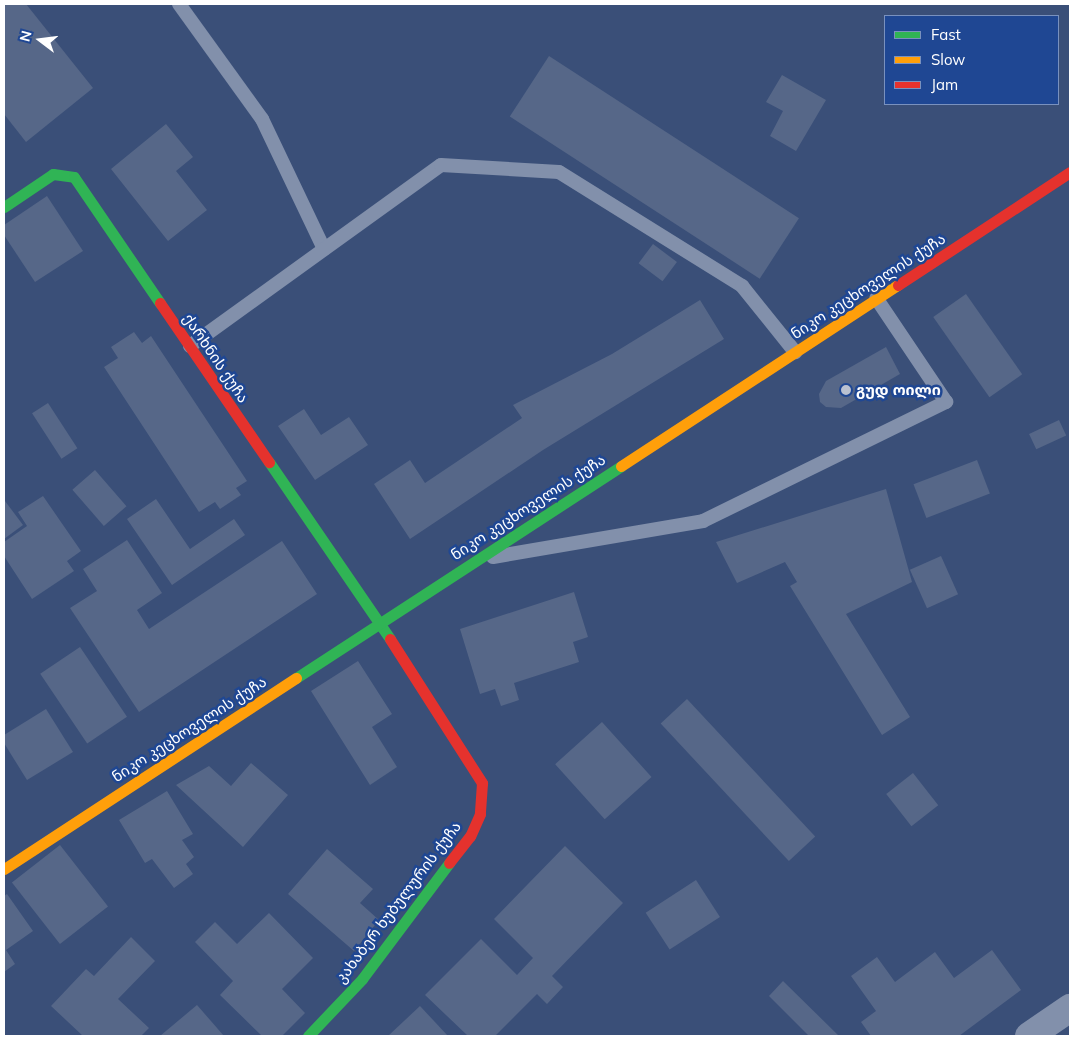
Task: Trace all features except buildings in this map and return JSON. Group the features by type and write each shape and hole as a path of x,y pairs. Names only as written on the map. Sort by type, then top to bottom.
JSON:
{"main road":[{"name":"ნიკო კეცხოველის ქუჩა","path":"4,869 1070,172"},
{"name":"ქარხნის ქუჩა","path":"4,207 53,174 74,177 380,622"},
{"name":"კახაბერ ხუბულურის ქუჩა","path":"308,1036 362,979 470,836 480,814 482,783 380,622"}],"street":[{"path":"1028,1036 1070,1008"}],"lane":[{"path":"180,4 262,119 324,249"},
{"path":"190,346 441,165 560,172 742,286 795,352"},
{"path":"475,560 702,521 946,402 876,298"}],"traffic: fast":[{"path":"4,207 53,174 74,177 160,303"},
{"path":"269,462 390,639"},
{"path":"296,678 621,466"},
{"path":"308,1036 362,979 449,863"}],"traffic: slow":[{"path":"621,466 898,285"},
{"path":"4,869 296,678"}],"traffic: jam":[{"path":"898,285 1070,172"},
{"path":"160,303 269,462"},
{"path":"390,639 482,783 480,814 470,836 449,863"}],"place":[{"name":"გუდ ოილი","path":"846,390"}]}
